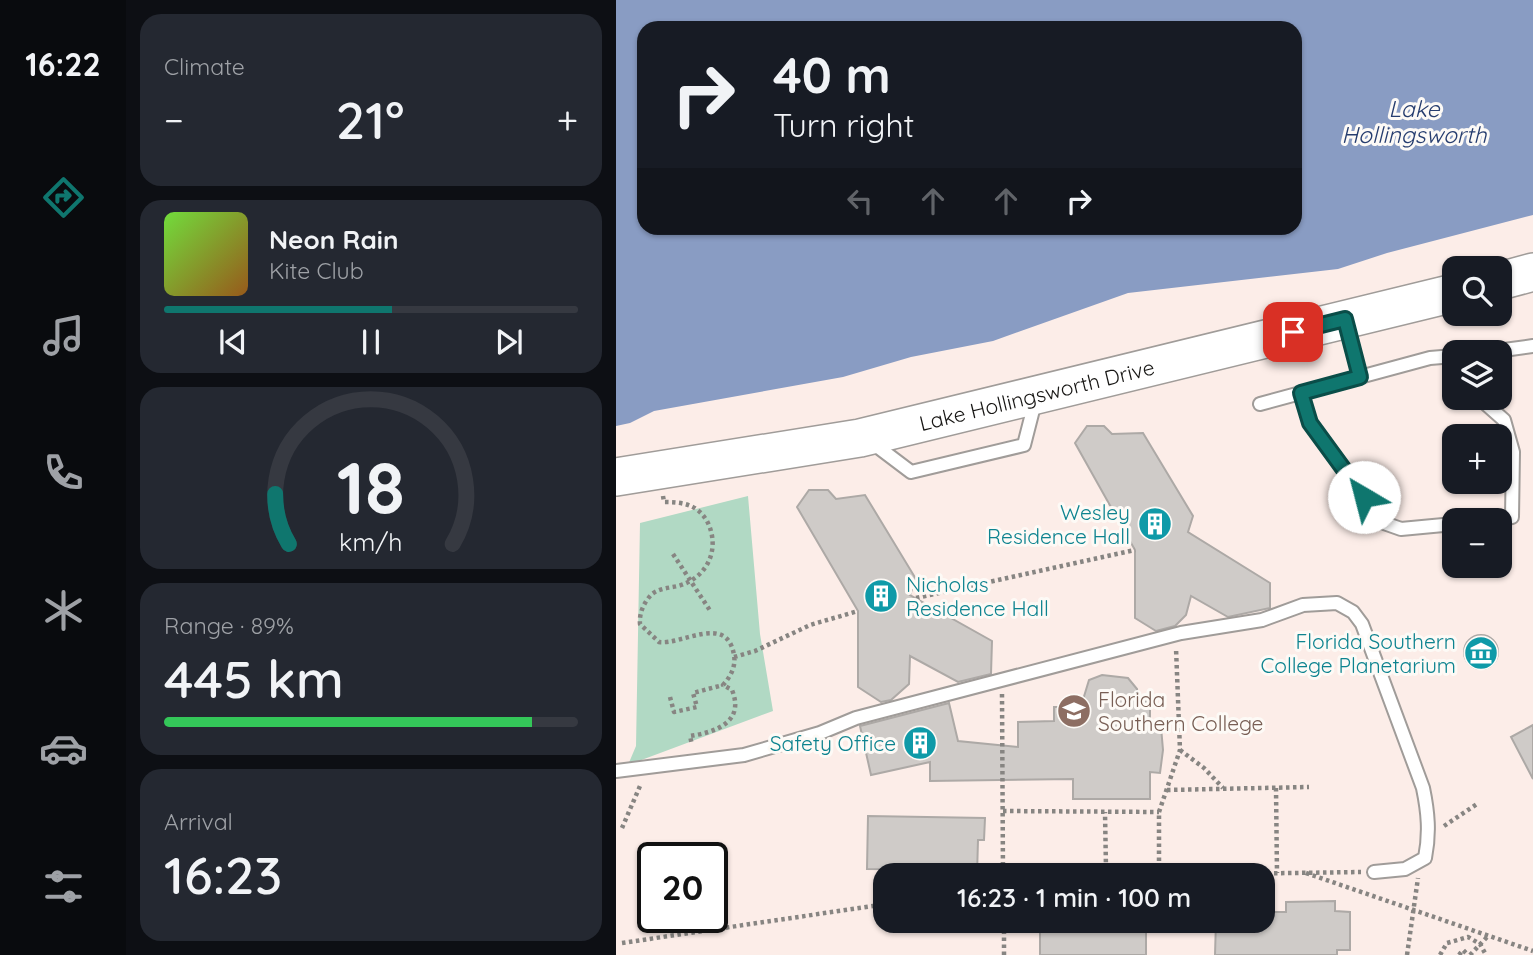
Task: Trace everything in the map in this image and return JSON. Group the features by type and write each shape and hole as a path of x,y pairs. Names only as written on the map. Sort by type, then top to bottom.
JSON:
{"street":[{"path":"1512,278 1533,272"},
{"name":"Lake Hollingsworth Drive","path":"616,477 865,436 1442,296"}],"lane":[{"path":"1345,319 1360,377"},
{"path":"1512,349 1533,346"},
{"path":"1260,404 1442,357"},
{"path":"1301,393 1310,423 1384,523 1401,530 1442,525"},
{"path":"1493,410 1504,420 1513,452 1512,517"},
{"path":"616,771 744,755 820,733 856,718 1002,679 1176,635 1262,620 1303,605 1337,603 1353,612 1362,624 1423,788 1429,836 1425,858 1405,869 1374,872"}],"path":[{"path":"663,495 664,502 695,507 709,526 711,557 701,574 652,594 642,608 640,624 653,640 668,643 700,632 721,635 726,639 734,657 732,672 723,685 693,693 697,707 674,712 670,696"},
{"path":"916,598 1135,550"},
{"path":"673,554 711,611"},
{"path":"734,657 755,651 810,625 858,611"},
{"path":"1159,863 1159,813 1180,750 1176,635"},
{"path":"1002,679 1003,863"},
{"path":"694,761 690,736 720,729 736,712 737,703 732,690 723,685"},
{"path":"1180,750 1204,768 1223,789"},
{"path":"622,828 638,788 646,780"},
{"path":"1167,790 1309,787"},
{"path":"1276,788 1277,873 1374,872"},
{"path":"1429,836 1477,804"},
{"path":"1003,811 1159,813"},
{"path":"1105,812 1106,863"},
{"path":"1407,955 1421,860"},
{"path":"1306,873 1533,951"},
{"path":"622,943 873,906"},
{"path":"1004,933 1004,955"},
{"path":"1459,955 1463,950 1469,955 1488,936"},
{"path":"1440,955 1447,943 1460,937 1468,937 1480,944 1486,955"}],"shaded area":[{"name":"Florida Southern College","path":"1533,182 1533,955 616,955 616,392"}],"green space":[{"path":"748,496 760,634 773,711 628,765 636,746 640,523"}],"water":[{"name":"Lake Hollingsworth","path":"616,0 1533,0 1533,215 1387,253 1338,269 1128,293 993,341 911,357 843,377 654,411 630,423 616,426"}],"building":[{"name":"Wesley Residence Hall","path":"1087,426 1104,426 1112,434 1143,433 1193,516 1188,532 1270,583 1270,608 1228,617 1191,596 1186,615 1175,626 1156,631 1135,618 1135,550 1075,443"},
{"name":"Nicholas Residence Hall","path":"809,490 828,490 836,499 865,495 916,579 910,595 992,641 991,674 958,682 910,656 909,684 891,700 881,702 858,687 858,611 797,507"},
{"name":"Florida Southern College Planetarium","path":"1481,635 1493,640 1498,652 1493,664 1481,669 1469,664 1464,652 1469,640"},
{"path":"1102,675 1128,678 1137,689 1138,702 1150,701 1150,726 1161,727 1163,750 1160,773 1150,772 1150,799 1073,799 1073,779 930,781 930,762 871,775 860,726 949,703 958,741 1018,747 1018,722 1054,721 1054,707 1074,707 1074,703 1082,703 1089,680"},
{"path":"1533,725 1533,779 1511,737"},
{"path":"868,816 985,818 984,840 978,840 977,863 873,863 873,869 867,869"},
{"path":"1335,901 1335,911 1350,912 1350,950 1337,950 1337,955 1215,955 1216,933 1275,933 1275,912 1286,912 1286,902"},
{"path":"1040,933 1146,933 1146,955 1040,955"}],"place":[{"name":"Wesley Residence Hall","path":"1155,524"},
{"name":"Nicholas Residence Hall","path":"881,596"},
{"name":"Florida Southern College Planetarium","path":"1481,653"},
{"name":"Florida Southern College","path":"1074,711"},
{"name":"Safety Office","path":"920,743"}],"route":[{"path":"1293,332 1345,319 1360,377 1301,393 1310,423 1364,497"}]}
